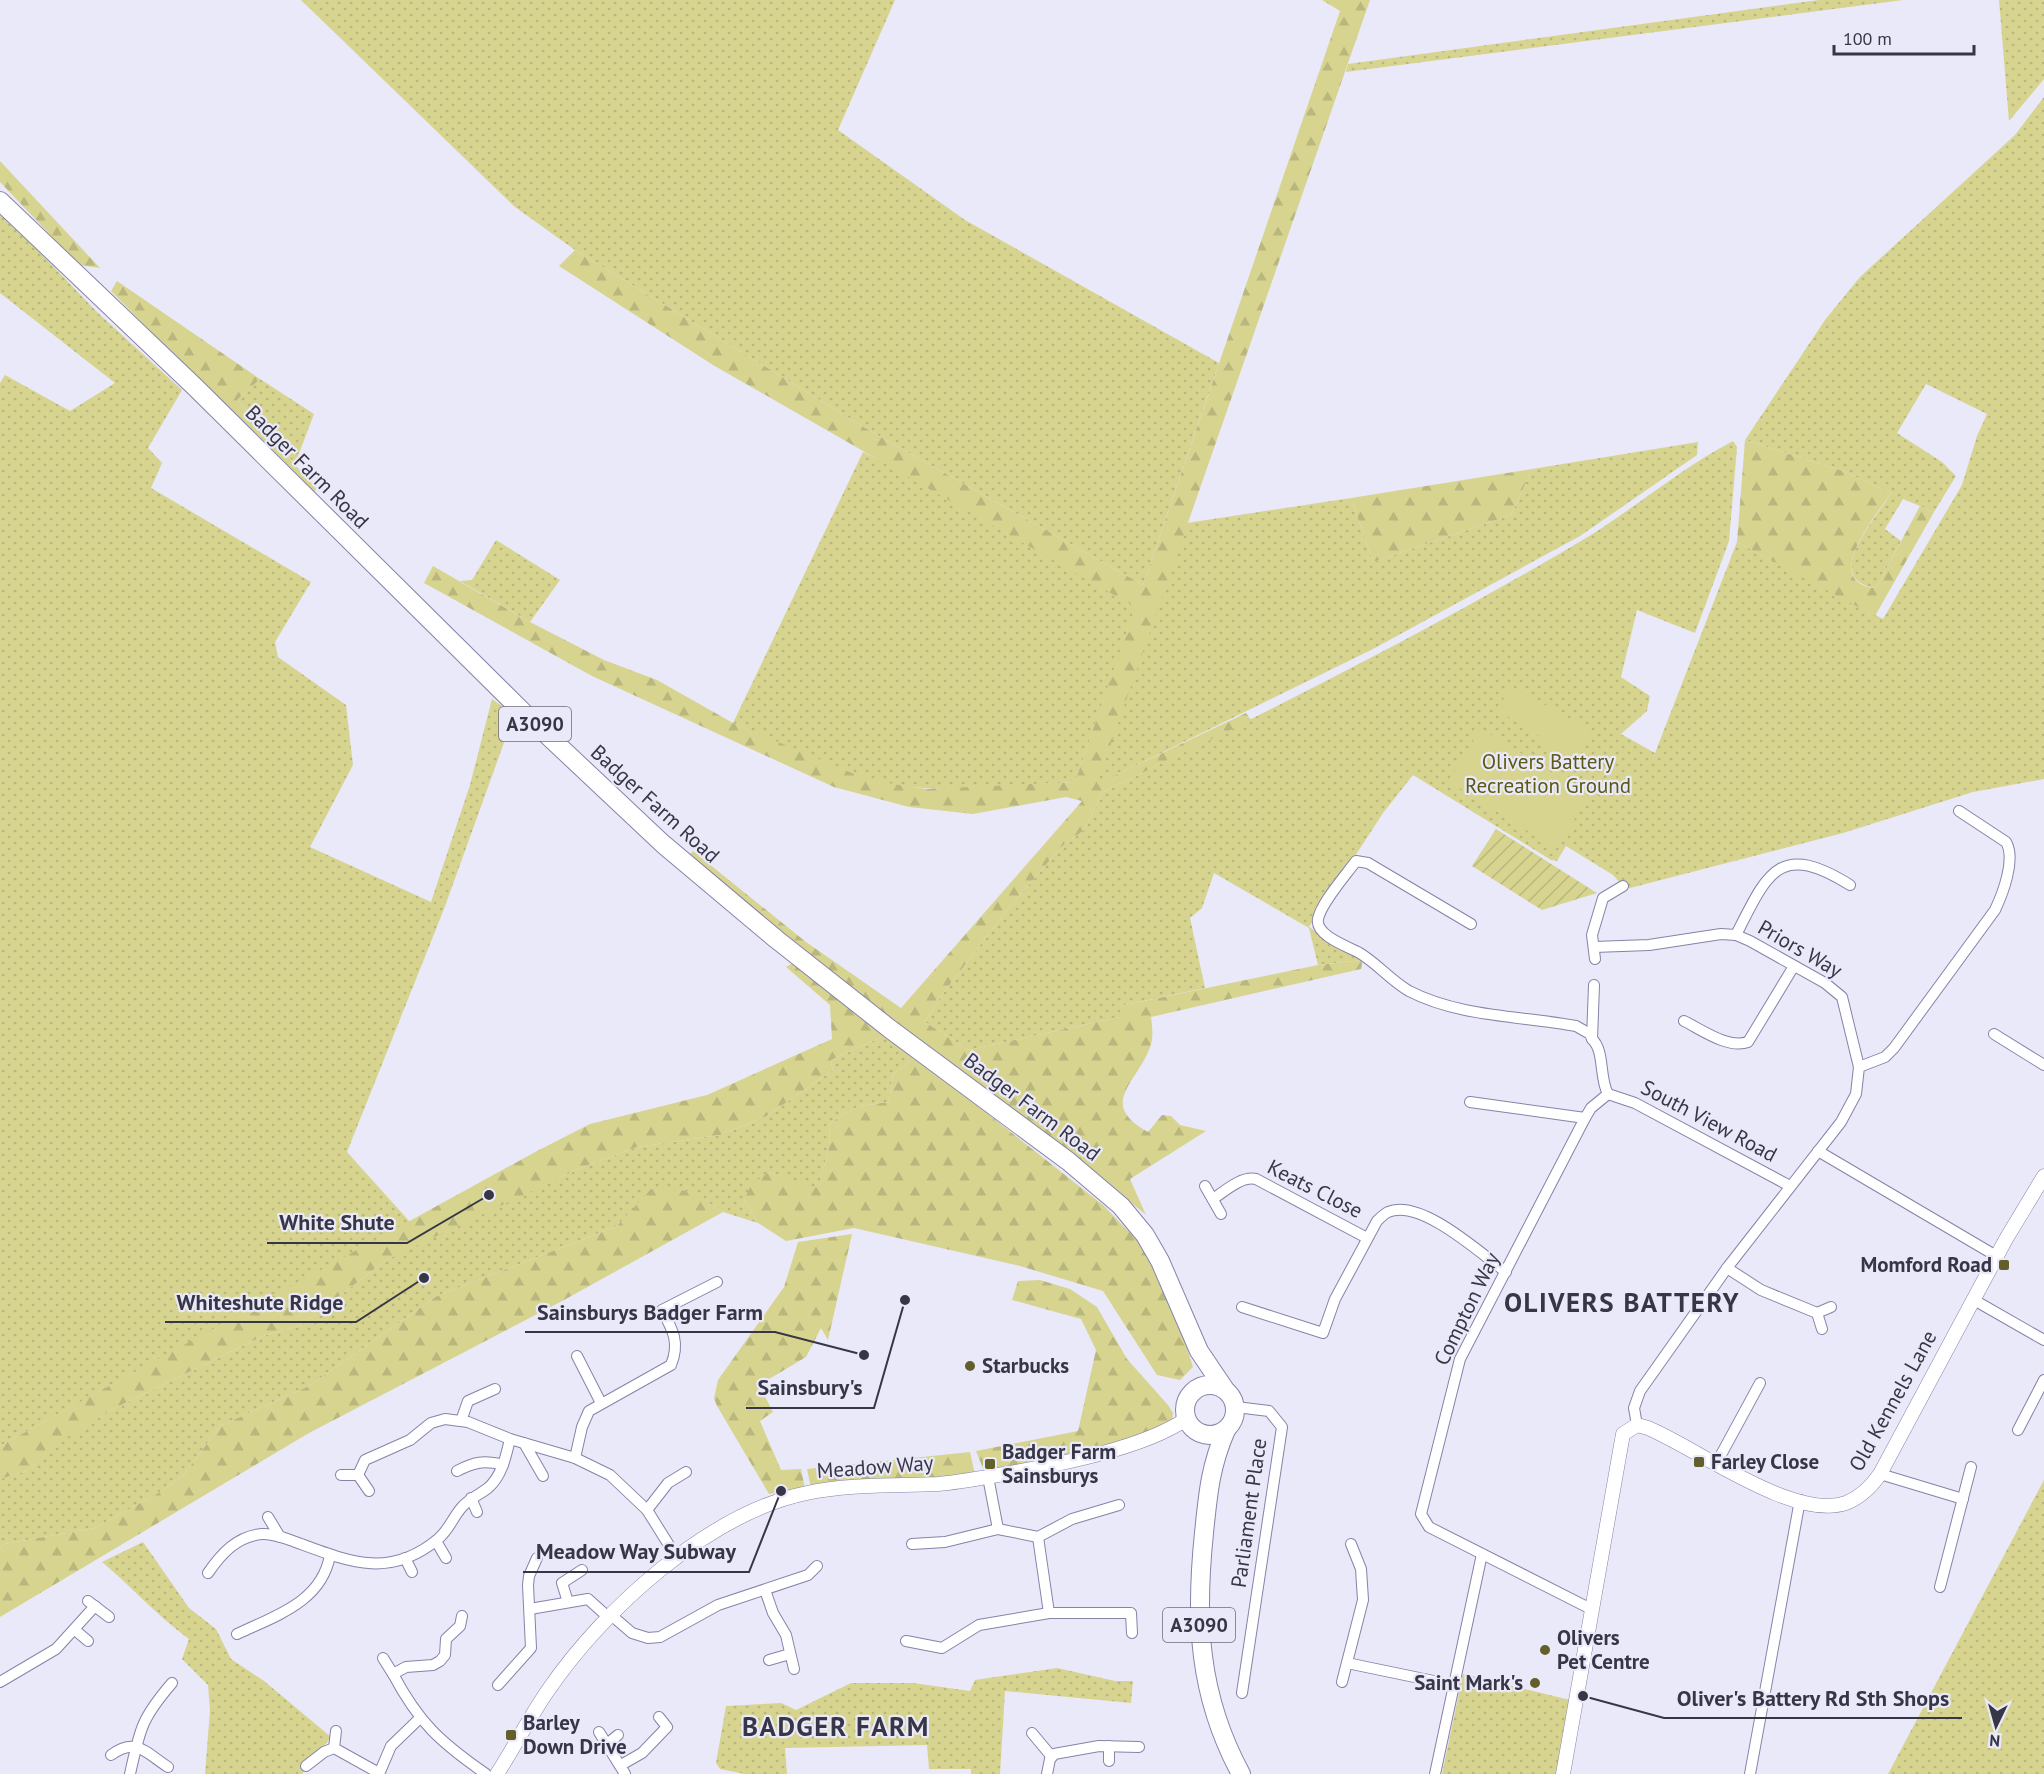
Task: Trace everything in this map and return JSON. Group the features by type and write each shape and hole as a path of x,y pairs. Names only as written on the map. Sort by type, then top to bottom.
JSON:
{"main road":[{"name":"Badger Farm Road","path":"0,201 195,387 528,717 663,843 881,1022 1068,1161 1121,1206 1145,1235 1160,1261 1200,1351 1224,1388"},
{"path":"1191,1393 1201,1386 1224,1388 1231,1394 1236,1407 1232,1424 1226,1430 1207,1435 1198,1432 1186,1419 1185,1411 1200,1351"},
{"name":"A3090","path":"1211,1470 1226,1430"},
{"name":"A3090","path":"1207,1435 1211,1470 1198,1585 1199,1635 1211,1702 1241,1774"}],"street":[{"path":"1563,1774 1620,1443 1623,1434 1637,1425 1634,1408 1640,1391 1727,1269 1851,1106 1859,1082 1859,1067 1885,1058 1894,1048 1995,910 2004,890 2004,878 2012,858 2006,842 1959,811"},
{"path":"1471,924 1368,863 1356,861 1322,909 1317,920 1320,929 1327,935 1367,957 1386,977 1410,991 1434,1001 1576,1026 1590,1034 1597,1044 1602,1079 1608,1094"},
{"path":"1736,935 1768,878 1786,865 1799,863 1812,865 1850,885"},
{"name":"Priors Way","path":"1623,886 1603,898 1593,926 1595,953 1721,934 1736,935 1825,983 1842,997 1859,1067"},
{"path":"1684,1021 1729,1042 1742,1044 1748,1042 1794,966"},
{"path":"1592,1039 1594,985"},
{"path":"1995,1034 2044,1065"},
{"name":"Compton Way","path":"1591,1609 1429,1527 1421,1514 1460,1359 1585,1118 1591,1108 1608,1094"},
{"name":"South View Road","path":"1608,1094 1635,1103 1790,1186"},
{"path":"1470,1102 1585,1118"},
{"path":"1818,1151 1998,1257"},
{"name":"Old Kennels Lane","path":"1637,1425 1663,1434 1769,1492 1819,1505 1844,1503 1862,1494 1880,1474 2044,1176"},
{"name":"Keats Close","path":"1213,1199 1235,1184 1250,1178 1256,1179 1367,1238"},
{"path":"1205,1186 1221,1214"},
{"path":"1242,1307 1323,1333 1335,1299 1377,1221 1388,1212 1404,1209 1444,1226 1464,1238 1506,1272"},
{"path":"1727,1269 1761,1290 1817,1313 1831,1307"},
{"path":"575,1458 582,1427 589,1412 601,1403 639,1385 671,1365 677,1345 674,1332 658,1312 717,1282"},
{"path":"1974,1300 2044,1340"},
{"path":"1817,1313 1822,1329"},
{"path":"577,1356 601,1403"},
{"path":"2018,1430 2044,1380"},
{"path":"1716,1464 1760,1383"},
{"path":"461,1421 468,1401 495,1389"},
{"name":"Parliament Place","path":"1236,1407 1269,1411 1282,1427 1242,1693"},
{"path":"358,1475 365,1460 410,1440 431,1423 446,1419 461,1421 510,1439 575,1458 610,1475 647,1510 677,1558"},
{"name":"Meadow Way","path":"497,1774 548,1690 585,1641 609,1616 638,1588 677,1558 755,1510 777,1501 820,1491 942,1484 1072,1461 1159,1434 1186,1419"},
{"path":"207,1572 224,1552 247,1538 263,1534 280,1537 381,1571 436,1541 471,1498 489,1487 503,1465 510,1439"},
{"path":"524,1443 543,1476"},
{"path":"457,1471 474,1462 487,1461 503,1465"},
{"path":"1940,1587 1971,1467"},
{"path":"647,1510 668,1483 686,1472"},
{"path":"1880,1474 1963,1499"},
{"path":"341,1475 358,1475"},
{"path":"358,1475 369,1491"},
{"path":"988,1477 999,1529"},
{"path":"471,1498 477,1512"},
{"path":"1750,1774 1800,1500"},
{"path":"912,1544 945,1542 999,1529 1038,1537 1072,1519 1119,1505"},
{"path":"268,1517 280,1537"},
{"path":"1038,1537 1049,1613"},
{"path":"436,1541 446,1558"},
{"path":"1342,1682 1363,1600 1362,1569 1351,1544"},
{"path":"1436,1774 1482,1554"},
{"path":"237,1634 305,1599 327,1573 330,1555"},
{"path":"405,1558 412,1572"},
{"path":"498,1685 531,1648 529,1576 537,1558"},
{"path":"530,1609 588,1599 632,1633 648,1638 660,1637 718,1605 808,1575 817,1566"},
{"path":"568,1602 562,1583 582,1570"},
{"path":"765,1590 773,1613 786,1635 794,1669"},
{"path":"0,1682 45,1657 75,1630 91,1603 109,1617"},
{"path":"906,1641 942,1648 979,1625 1049,1613 1131,1613 1132,1633"},
{"path":"393,1674 406,1666 433,1665 440,1661 445,1655 446,1639 460,1626 462,1616"},
{"path":"75,1630 88,1641"},
{"path":"769,1660 790,1653"},
{"path":"382,1658 419,1719 457,1754 486,1774"},
{"path":"1347,1663 1453,1685"},
{"path":"130,1774 138,1732 150,1708 172,1683"},
{"path":"599,1732 623,1769 667,1727 659,1718"},
{"path":"334,1748 379,1774 391,1746 419,1719"},
{"path":"334,1748 336,1731"},
{"path":"1032,1733 1052,1757"},
{"path":"607,1744 618,1735"},
{"path":"111,1755 124,1746 136,1747 168,1767"},
{"path":"1109,1746 1109,1761"},
{"path":"1047,1774 1052,1757 1067,1750 1109,1746 1139,1747"},
{"path":"306,1766 324,1752 334,1748"}],"green space":[{"path":"301,0 895,0 838,130 965,220 1219,363 1143,585 872,432 575,250 515,207"},
{"path":"1322,0 1370,0 1097,784 1246,713 1251,720 1103,792 1084,830 1061,847 1004,914 941,996 925,1022 969,1050 1120,1017 1120,1006 1318,965 1363,960 1361,969 1151,1017 1152,1040 1147,1054 1126,1089 1123,1100 1124,1110 1132,1121 1148,1132 1162,1115 1171,1116 1180,1125 1206,1131 1130,1179 1146,1215 1092,1169 834,978 689,855 693,851 806,942 901,1008 1082,801 1066,797 973,814 909,807 834,787 592,676 424,583 433,566 530,622 604,660 657,680 733,723 852,773 893,784 927,789 1075,782 1135,607 713,365 559,266 575,250 872,432 1143,585 1340,11"},
{"path":"1819,0 1903,0 1346,72 1348,64"},
{"path":"1999,0 2044,0 2044,79 2009,121"},
{"name":"Olivers Battery Recreation Ground","path":"2044,97 2044,779 1973,792 1843,833 1626,889 1613,875 1566,846 1557,861 1551,860 1413,775 1383,813 1309,927 1363,960 1318,965 1309,928 1214,873 1202,908 1190,918 1205,988 1120,1006 1120,1017 969,1050 925,1022 941,996 1004,914 1061,847 1084,830 1103,792 1285,702 1464,608 1581,541 1693,464 1733,441 1737,447 1729,541 1695,633 1637,610 1621,677 1650,696 1647,711 1621,734 1655,753 1737,542 1883,619 1962,485 1977,436 1987,414 1926,384 1897,433 1942,462 1956,476 1934,512 1903,499 1885,529 1901,541 1876,588 1860,583 1852,573 1852,560 1857,546 1891,493 1843,471 1745,440 1825,320 1860,277 2015,135"},
{"path":"0,161 100,268 79,265 0,182"},
{"path":"0,211 97,312 182,390 148,448 162,463 151,488 311,582 275,642 278,657 346,705 353,765 310,847 431,902 470,785 492,699 514,715 444,909 347,1152 410,1222 0,1446 0,383 5,375 70,411 115,383 0,293"},
{"path":"117,281 260,379 237,400 316,488 314,497 111,291"},
{"path":"260,379 314,414 295,464 237,400"},
{"path":"1745,440 1843,471 1891,493 1857,546 1852,561 1852,574 1860,583 1876,588 1920,506 1934,512 1875,616 1737,542"},
{"path":"1698,442 1697,455 1580,536 1373,649 1096,785 1187,523 1351,498 1373,562 1511,515 1532,469"},
{"path":"863,452 893,466 1136,607 1075,782 963,789 896,785 833,767 733,723"},
{"path":"1532,469 1511,515 1373,562 1351,498"},
{"path":"496,540 560,580 530,622 460,581 472,580"},
{"path":"1511,686 1594,732 1574,765 1538,743 1541,737 1497,710"},
{"name":"Olivers Battery Recreation Ground","path":"1481,728 1589,796 1556,849 1448,781"},
{"path":"1496,829 1597,893 1542,910 1472,866"},
{"path":"793,963 886,1035 831,1060 833,1070 765,1117 720,1135 637,1147 578,1169 386,1260 302,1325 263,1336 113,1409 64,1439 27,1471 0,1479 0,1446 537,1151 590,1124 707,1095 832,1039 830,1005 786,967"},
{"path":"886,1035 916,1057 893,1074 889,1102 859,1106 830,1123 829,1147 818,1189 769,1172 744,1200 758,1223 723,1212 692,1192 651,1190 617,1226 437,1296 309,1386 220,1426 183,1476 155,1495 95,1528 4,1544 0,1549 0,1479 27,1471 64,1438 113,1409 263,1336 302,1325 386,1260 578,1169 637,1147 720,1135 765,1117 833,1070 831,1060"},
{"path":"916,1057 1103,1205 1139,1242 1171,1300 1193,1367 1180,1380 1157,1375 1103,1291 1020,1266 854,1228 786,1241 758,1223 744,1200 751,1185 769,1172 818,1188 829,1147 830,1123 859,1106 889,1102 893,1074"},
{"path":"651,1189 692,1191 723,1212 564,1300 309,1433 0,1617 0,1549 4,1544 95,1528 155,1495 183,1476 220,1426 309,1386 437,1296 617,1226"},
{"path":"852,1234 828,1340 821,1328 806,1357 759,1385 773,1412 760,1421 781,1470 801,1469 805,1489 769,1494 717,1406 714,1398 718,1380 784,1287 798,1242"},
{"path":"1040,1280 1070,1289 1097,1307 1127,1359 1168,1405 1173,1413 1172,1421 1131,1440 1081,1455 1029,1466 984,1471 976,1451 1078,1431 1096,1350 1081,1319 1012,1300 1018,1281"},
{"path":"970,1452 975,1475 811,1488 807,1469"},
{"path":"2044,1480 2044,1774 1888,1774"},
{"path":"143,1542 189,1608 216,1629 231,1659 264,1681 331,1737 302,1774 205,1774 210,1710 208,1685 182,1659 189,1639 102,1562"},
{"path":"1057,1668 1115,1681 1133,1681 1131,1703 1005,1691 1000,1774 971,1774 971,1769 929,1769 927,1745 785,1748 787,1774 745,1774 720,1769 716,1763 726,1706 781,1703 796,1710 851,1683 913,1683 970,1691 975,1680"},
{"path":"1463,1674 1570,1700 1558,1774 1442,1774"}],"place":[{"name":"White Shute","path":"489,1195"},
{"name":"Momford Road","path":"2004,1265"},
{"name":"Whiteshute Ridge","path":"424,1278"},
{"name":"Sainsbury's","path":"905,1300"},
{"name":"Sainsburys Badger Farm","path":"864,1355"},
{"name":"Starbucks","path":"970,1366"},
{"name":"Farley Close","path":"1699,1462"},
{"name":"Badger Farm Sainsburys","path":"990,1464"},
{"name":"Meadow Way Subway","path":"781,1491"},
{"name":"Olivers Pet Centre","path":"1545,1650"},
{"name":"Saint Mark's","path":"1535,1683"},
{"name":"Oliver's Battery Rd Sth Shops","path":"1583,1696"},
{"name":"Barley Down Drive","path":"511,1735"}],"district":[{"name":"OLIVERS BATTERY","path":"1622,1303"},
{"name":"BADGER FARM","path":"836,1727"}]}
